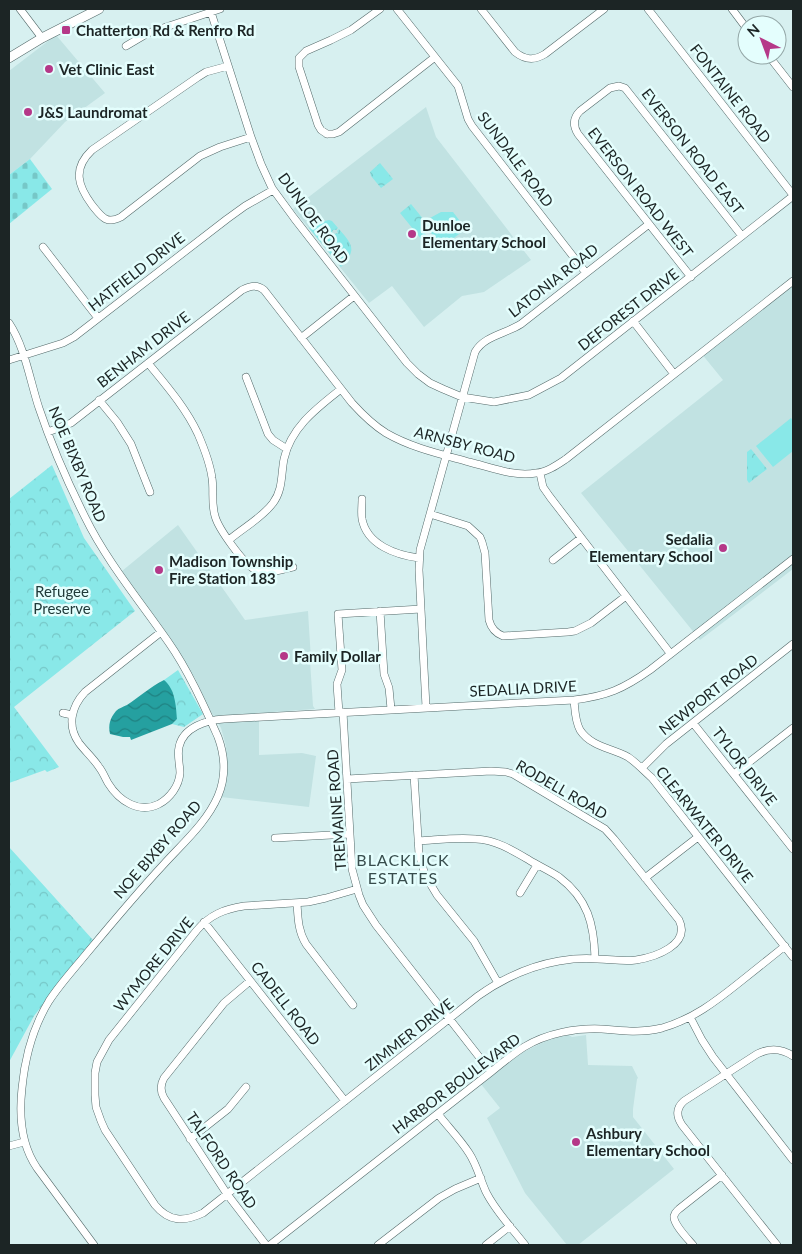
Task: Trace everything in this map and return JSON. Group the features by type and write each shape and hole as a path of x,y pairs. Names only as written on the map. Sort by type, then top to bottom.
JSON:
{"main road":[{"path":"9,58 42,38 99,9"}],"street":[{"path":"20,9 42,38"},
{"path":"126,46 148,33 210,10 220,9"},
{"path":"380,9 351,30 306,51 298,61 318,125 326,137 339,132 435,57"},
{"name":"SUNDALE ROAD","path":"397,9 458,86 472,126 586,273"},
{"path":"481,9 515,52 521,57 529,59 545,54 604,9"},
{"name":"FONTAINE ROAD","path":"648,9 793,195"},
{"name":"DUNLOE ROAD","path":"210,10 251,136 261,164 274,190 407,363 430,383 462,397"},
{"path":"776,65 793,87"},
{"path":"228,66 206,72 192,80 92,150 84,158 82,164 79,179 82,190 101,216 105,219 116,220 200,156 220,146 251,136"},
{"name":"EVERSON ROAD WEST","path":"620,83 610,88 580,111 574,122 575,128 691,277"},
{"name":"EVERSON ROAD EAST","path":"620,83 630,93 742,236"},
{"name":"HATFIELD DRIVE","path":"9,360 63,343 74,337 227,219 245,206 274,190"},
{"name":"DEFOREST DRIVE","path":"462,397 494,402 529,395 561,378 793,195"},
{"name":"LATONIA ROAD","path":"426,707 419,558 475,352 486,340 521,324 649,224"},
{"path":"43,247 98,318"},
{"name":"ARNSBY ROAD","path":"254,282 264,290 364,416 379,428 408,444 507,472 524,474 540,473 566,459 793,281"},
{"name":"BENHAM DRIVE","path":"48,432 70,423 254,282"},
{"path":"301,338 354,296"},
{"path":"633,321 674,374"},
{"name":"NOE BIXBY ROAD","path":"9,323 23,355 48,432 80,506 92,530 182,664 218,737 223,755 224,773 218,796 211,810 110,925 62,984 42,1013 29,1050 23,1080 21,1104 24,1142 36,1168 94,1245"},
{"path":"148,363 179,403 197,433 210,468 215,517 224,533 249,565 255,569 269,572 293,567"},
{"path":"246,377 268,434 273,440 287,449"},
{"path":"229,540 273,504 279,494 287,449 300,425 317,408 341,389"},
{"path":"100,400 131,444 150,492"},
{"path":"540,473 546,492 670,653"},
{"path":"362,499 362,521 374,540 389,551 419,558"},
{"path":"430,514 468,526 480,537 485,553 488,620 492,633 503,636 575,631 592,623 626,596"},
{"path":"553,560 581,538"},
{"name":"SEDALIA DRIVE","path":"72,714 71,722 76,739 98,765 122,800 133,806 155,805 161,803 172,793 178,781 180,774 179,747 183,737 190,730 201,724 224,718 574,700 595,697 616,690 636,680 793,559"},
{"path":"391,709 389,688 384,674 380,611 421,608"},
{"name":"TREMAINE ROAD","path":"380,611 338,614 342,670 337,684 347,779 352,869 356,889 376,926 491,1072"},
{"path":"63,714 72,714 76,702 85,692 161,632"},
{"name":"NEWPORT ROAD","path":"642,768 659,750 793,644"},
{"name":"CLEARWATER DRIVE","path":"574,700 576,718 580,730 595,744 628,758 652,778 793,957"},
{"name":"TYLOR DRIVE","path":"693,723 793,849"},
{"path":"734,774 793,728"},
{"name":"RODELL ROAD","path":"347,779 491,771 513,774 605,829 685,931"},
{"path":"414,775 420,861 429,882 474,941 498,983"},
{"path":"275,838 350,834"},
{"path":"645,878 698,837"},
{"path":"418,841 466,838 485,840 513,850 558,877 564,881 584,905 593,931 594,958"},
{"path":"520,893 537,865"},
{"name":"WYMORE DRIVE","path":"175,1219 164,1214 155,1205 106,1130 98,1114 94,1082 97,1062 109,1040 197,930 204,922 218,913 233,907 308,902 356,889"},
{"path":"297,903 298,928 301,936 353,1005"},
{"name":"CADELL ROAD","path":"204,922 345,1101"},
{"name":"ZIMMER DRIVE","path":"175,1219 190,1219 203,1213 478,996 498,983 523,971 558,961 594,958 634,960 652,956 675,944 685,931"},
{"name":"HARBOR BOULEVARD","path":"270,1245 525,1046 567,1031 589,1029 648,1030 668,1026 690,1017 712,1003 784,946"},
{"name":"TALFORD ROAD","path":"250,981 220,1007 159,1087 164,1098 226,1194 266,1245"},
{"path":"690,1017 707,1048 793,1160"},
{"path":"777,1245 678,1120 675,1111 684,1101 762,1051 768,1049 781,1050 793,1056"},
{"path":"190,1139 228,1109 246,1087"},
{"path":"438,1114 469,1153 491,1200 525,1245"},
{"path":"9,1146 24,1142"},
{"path":"693,1245 676,1224 672,1215 722,1175"},
{"path":"378,1245 439,1198 481,1178"},
{"path":"486,1245 510,1226"}],"shaded area":[{"path":"56,35 105,93 65,122 30,159 9,175 9,71"},
{"name":"Dunloe Elementary School","path":"426,107 436,137 531,260 484,292 462,296 424,327 392,286 369,303 293,209"},
{"path":"793,281 793,569 700,640 581,493 723,380 701,353"},
{"path":"178,525 245,620 308,611 313,706 315,709 259,713 259,755 302,753 316,756 309,807 221,797 227,762 226,746 221,728 195,678 122,571"},
{"name":"Ashbury Elementary School","path":"569,1035 572,1037 586,1035 588,1065 632,1066 638,1078 633,1117 674,1169 578,1245 567,1245 525,1193 487,1118 500,1108 481,1084 521,1053 548,1040"}],"green space":[{"path":"30,159 52,189 9,224 9,175"},
{"path":"380,163 393,179 381,188 370,172"},
{"path":"411,204 428,225 422,230 427,236 422,240 400,213"},
{"path":"441,212 453,212 466,229 447,243 440,243 431,233 430,218"},
{"path":"329,220 338,228 332,232 334,234 338,233 339,229 350,244 351,252 341,267 309,228"},
{"path":"791,418 793,421 793,451 773,467 756,446"},
{"path":"751,449 767,469 749,483 747,480 747,452"},
{"name":"Refugee Preserve","path":"52,465 84,538 135,611 14,707 59,767 9,783 9,499"},
{"path":"178,670 203,714 184,727 172,724 177,719 164,680"},
{"path":"9,847 93,940 34,1016 9,1062"}],"water":[{"path":"164,680 171,688 175,703 177,719 172,724 131,740 130,737 110,734 110,722 116,711"}],"place":[{"name":"Chatterton Rd & Renfro Rd","path":"66,30"},
{"name":"Vet Clinic East","path":"49,69"},
{"name":"J&S Laundromat","path":"28,112"},
{"name":"Dunloe Elementary School","path":"412,234"},
{"name":"Sedalia Elementary School","path":"723,548"},
{"name":"Madison Township Fire Station 183","path":"159,570"},
{"name":"Family Dollar","path":"284,656"},
{"name":"Ashbury Elementary School","path":"576,1142"}],"district":[{"name":"BLACKLICK ESTATES","path":"403,868"}]}
